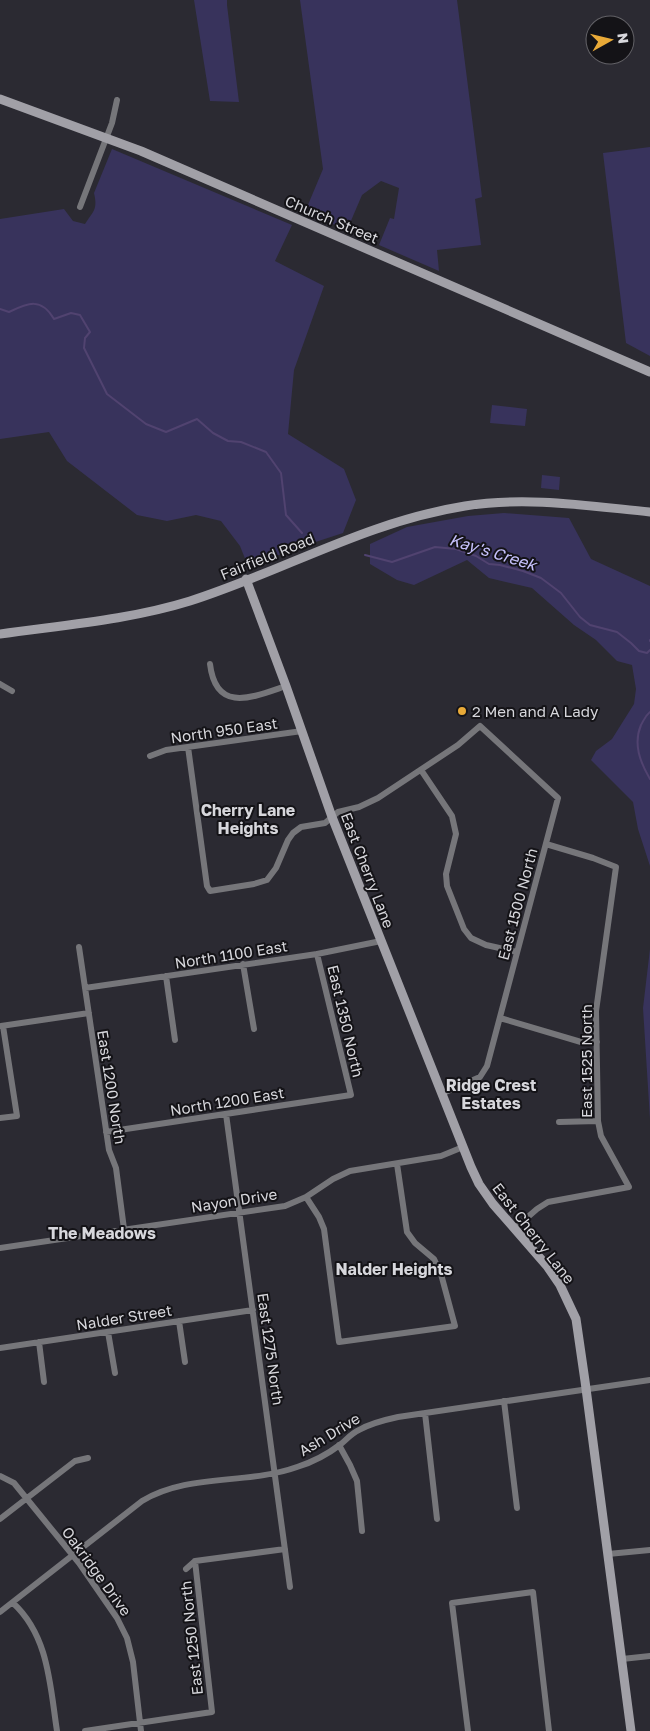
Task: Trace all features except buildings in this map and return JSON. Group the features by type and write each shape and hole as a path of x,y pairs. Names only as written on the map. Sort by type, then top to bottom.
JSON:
{"street":[{"name":"Church Street","path":"0,99 141,151 650,372"},
{"path":"80,207 112,123 116,100"},
{"name":"Fairfield Road","path":"0,634 151,612 191,600 339,541 418,515 466,506 543,502 650,512"},
{"name":"East Cherry Lane","path":"246,579 332,817 441,1094 479,1184 493,1204 547,1266 560,1284 576,1319 631,1731"},
{"path":"210,664 212,677 216,685 223,693 230,697 237,699 248,698 286,686"},
{"path":"0,684 12,691"},
{"name":"East 1500 North","path":"422,770 458,745 480,726 558,798 487,1066 480,1077 441,1094"},
{"name":"North 950 East","path":"150,756 166,750 302,731"},
{"path":"188,747 207,886 210,891 267,880 276,868 288,840 301,827 325,823 338,812 378,798 422,770 452,816 456,834 446,874 447,886 464,929 471,938 486,945 517,952"},
{"name":"East 1525 North","path":"514,1229 548,1202 629,1188 601,1136 598,1120 596,1011 616,867 546,844"},
{"name":"North 1100 East","path":"85,988 317,954 381,941"},
{"name":"East 1200 North","path":"79,948 106,1132 109,1150 116,1168 124,1230"},
{"name":"East 1350 North","path":"317,954 351,1095"},
{"path":"243,964 254,1029"},
{"path":"166,976 175,1040"},
{"path":"0,1118 17,1116 2,1026 89,1013"},
{"path":"500,1018 581,1042 597,1042"},
{"name":"North 1200 East","path":"106,1132 351,1095"},
{"name":"East 1275 North","path":"226,1114 290,1588"},
{"path":"559,1122 598,1120"},
{"name":"Nayon Drive","path":"0,1248 285,1206 306,1198 332,1179 350,1171 441,1156 463,1147"},
{"path":"306,1198 319,1217 324,1229 339,1342 455,1326 441,1274 434,1258 415,1243 407,1232 397,1164"},
{"name":"Nalder Street","path":"0,1348 253,1310"},
{"path":"179,1321 185,1362"},
{"path":"108,1332 115,1373"},
{"path":"39,1342 44,1382"},
{"name":"Ash Drive","path":"0,1612 156,1493 176,1487 275,1473 297,1468 316,1460 357,1431 375,1422 650,1380"},
{"path":"504,1401 517,1508"},
{"path":"425,1413 438,1519"},
{"path":"339,1445 357,1481 362,1532"},
{"path":"0,1519 75,1461 88,1458"},
{"name":"Oakridge Drive","path":"0,1476 14,1483 73,1556 118,1618 127,1638 133,1662 142,1731"},
{"path":"186,1569 195,1561 285,1549"},
{"path":"608,1554 650,1550"},
{"name":"East 1250 North","path":"140,1723 212,1712 195,1561"},
{"path":"468,1731 452,1603 533,1592 549,1731"},
{"path":"13,1603 20,1609 38,1638 46,1658 57,1731"},
{"path":"622,1659 650,1656"},
{"path":"85,1731 140,1723"}],"shaded area":[{"path":"194,0 227,0 239,102 210,101"},
{"path":"300,0 457,0 482,197 475,199 481,245 437,250 439,271 379,245 390,218 394,219 399,188 381,181 362,195 347,230 305,212 323,169"},
{"path":"650,147 650,356 626,343 603,153"},
{"path":"112,149 292,225 275,261 324,286 294,370 288,434 344,469 356,500 343,533 288,551 250,567 240,546 221,521 196,515 167,521 137,515 67,461 49,432 0,439 0,219 64,209 73,221 85,224 94,210 94,193"},
{"path":"492,405 527,409 525,426 490,423"},
{"path":"542,475 560,477 559,490 541,488"},
{"path":"504,513 569,518 591,559 650,586 650,866 638,829 633,802 591,760 596,751 612,739 634,704 636,689 632,665 617,661 596,640 574,625 532,588 489,578 467,560 414,585 397,580 370,564 370,544 407,527 468,516"},
{"path":"650,949 650,1119 643,1008"}],"waterway":[{"name":"Kay's Creek","path":"0,309 9,312 28,304 34,304 44,307 54,319 71,313 80,315 90,332 85,338 84,348 107,394 146,424 166,432 197,419 213,433 228,441 241,442 266,452 281,473 286,515 302,533"},
{"name":"Kay's Creek","path":"365,555 392,562 435,547 456,549 476,556 489,564 523,571 541,578 561,593 580,617 590,625 617,632 639,651 647,653 650,650"},
{"path":"650,712 641,725 638,739 639,753 650,779"}],"place":[{"name":"2 Men and A Lady","path":"462,711"}],"district":[{"name":"Cherry Lane Heights","path":"248,819"},
{"name":"Ridge Crest Estates","path":"491,1094"},
{"name":"The Meadows","path":"102,1233"},
{"name":"Nalder Heights","path":"394,1269"}]}
